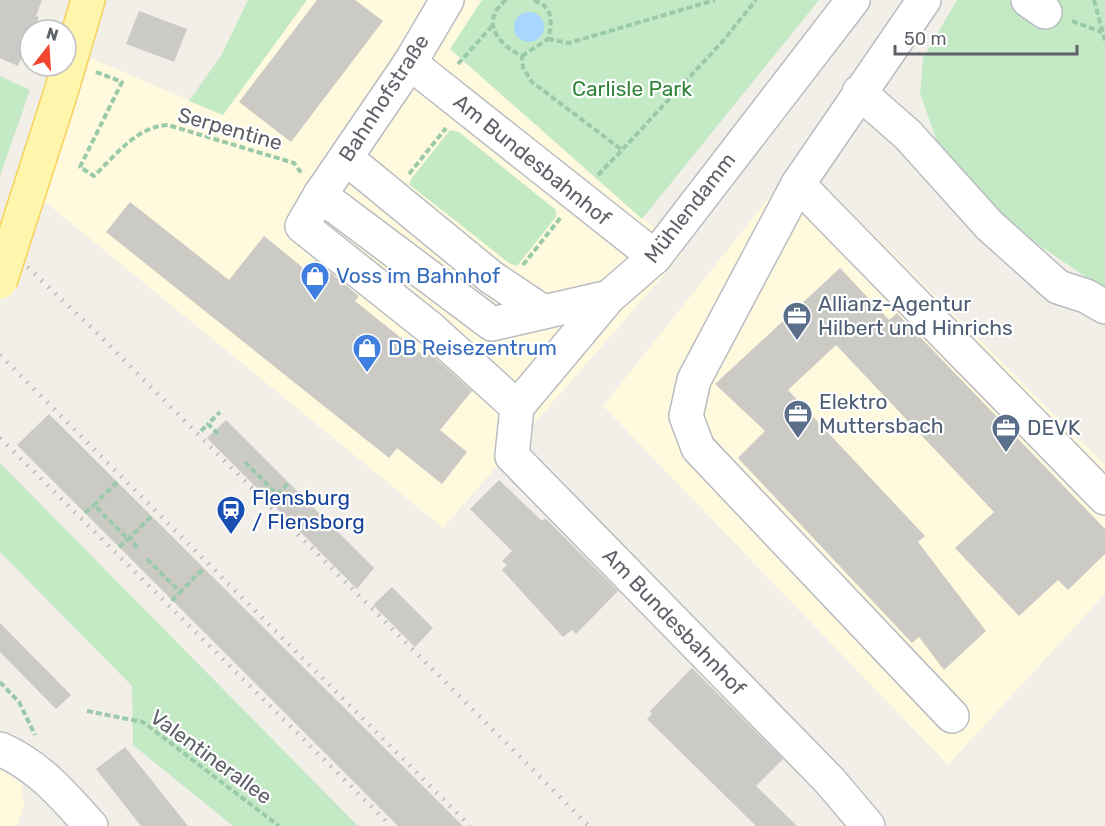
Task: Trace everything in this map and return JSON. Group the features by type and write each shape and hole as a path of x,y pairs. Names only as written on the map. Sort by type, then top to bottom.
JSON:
{"main road":[{"path":"0,282 88,0"}],"street":[{"name":"Bahnhofstraße","path":"447,0 410,63 320,195 302,226 430,328 517,406"},
{"name":"Mühlendamm","path":"517,406 609,297 655,257 853,0"},
{"path":"924,0 798,184 694,380 686,417 698,448 952,716"},
{"name":"Am Bundesbahnhof","path":"410,63 566,210 655,257"},
{"path":"859,92 908,135 989,225 1058,287 1086,296 1105,307"},
{"path":"346,158 491,277 543,312"},
{"path":"798,184 1105,498"},
{"path":"320,195 492,324 609,297"},
{"name":"Am Bundesbahnhof","path":"517,406 512,456 830,781 868,826"},
{"path":"0,749 45,775 91,826"}],"path":[{"path":"506,0 495,12 493,24 496,38 506,48 522,56"},
{"path":"522,56 548,39 553,22 549,10 539,2 531,0"},
{"path":"548,39 569,43 715,0"},
{"path":"519,269 566,210 722,42 756,0"},
{"path":"1096,0 1105,41"},
{"path":"522,56 523,68 532,82 622,150"},
{"name":"Serpentine","path":"96,72 122,82 80,168 94,176 142,131 168,125 294,163 320,195"},
{"path":"406,180 442,131 455,126"},
{"path":"201,431 220,412"},
{"path":"208,424 218,434"},
{"path":"245,462 277,494"},
{"path":"85,513 117,482"},
{"path":"271,501 290,482"},
{"path":"94,505 137,548"},
{"path":"120,548 151,517"},
{"path":"147,559 180,592"},
{"path":"172,601 204,568"},
{"path":"0,682 19,702 35,735"},
{"name":"Valentinerallee","path":"87,711 143,722 279,826"}],"shaded area":[{"path":"307,0 482,0 450,49 683,253 443,528 44,201 91,58 223,115"},
{"path":"799,160 1105,465 1105,594 948,765 603,406"},
{"path":"0,767 20,774 24,806 17,826 0,826"}],"green space":[{"path":"248,0 307,0 223,115 189,101 221,56"},
{"name":"Carlisle Park","path":"482,0 819,0 642,219 450,49"},
{"path":"957,0 1105,0 1105,290 1017,230 941,153 920,93 923,58"},
{"path":"0,76 30,90 0,176"},
{"path":"450,130 459,132 556,210 556,217 517,266 509,263 410,185 411,179"},
{"path":"0,463 358,826 233,826 133,745 132,686 0,552"}],"water":[{"path":"529,12 535,13 543,21 543,33 535,41 529,42 523,41 515,33 514,27 515,21 523,13"}],"building":[{"path":"0,0 42,0 36,16 39,18 18,18 18,66 0,58"},
{"path":"317,0 355,0 383,21 291,142 239,102"},
{"path":"139,11 187,29 174,62 126,44"},
{"path":"130,202 229,280 264,236 307,271 315,260 359,296 355,301 426,358 430,353 472,391 440,430 467,452 442,484 397,448 389,458 106,232"},
{"path":"840,268 889,320 897,313 1105,529 1105,554 1068,590 1058,580 1019,616 955,548 994,512 836,345 788,390 925,536 918,542 986,631 944,670 919,637 912,643 738,458 765,431 715,384"},
{"path":"49,414 463,826 398,826 17,445"},
{"path":"226,420 374,568 357,589 207,438"},
{"path":"499,480 542,521 545,518 618,591 576,634 572,630 563,637 502,570 507,565 502,561 512,551 470,509"},
{"path":"392,587 433,628 415,647 373,605"},
{"path":"0,623 71,695 56,709 0,652"},
{"path":"692,668 783,759 756,786 797,826 756,826 647,719 652,714 650,711"},
{"path":"125,747 188,826 141,826 96,769"}],"railway":[{"path":"0,241 96,332 589,826"},
{"path":"0,355 470,826"},
{"path":"0,438 391,826"}],"place":[{"name":"Voss im Bahnhof","path":"315,302"},
{"name":"Allianz-Agentur Hilbert und Hinrichs","path":"797,342"},
{"name":"DB Reisezentrum","path":"367,374"},
{"name":"Elektro Muttersbach","path":"798,440"},
{"name":"DEVK","path":"1006,454"},
{"name":"Flensburg / Flensborg","path":"231,536"}]}
